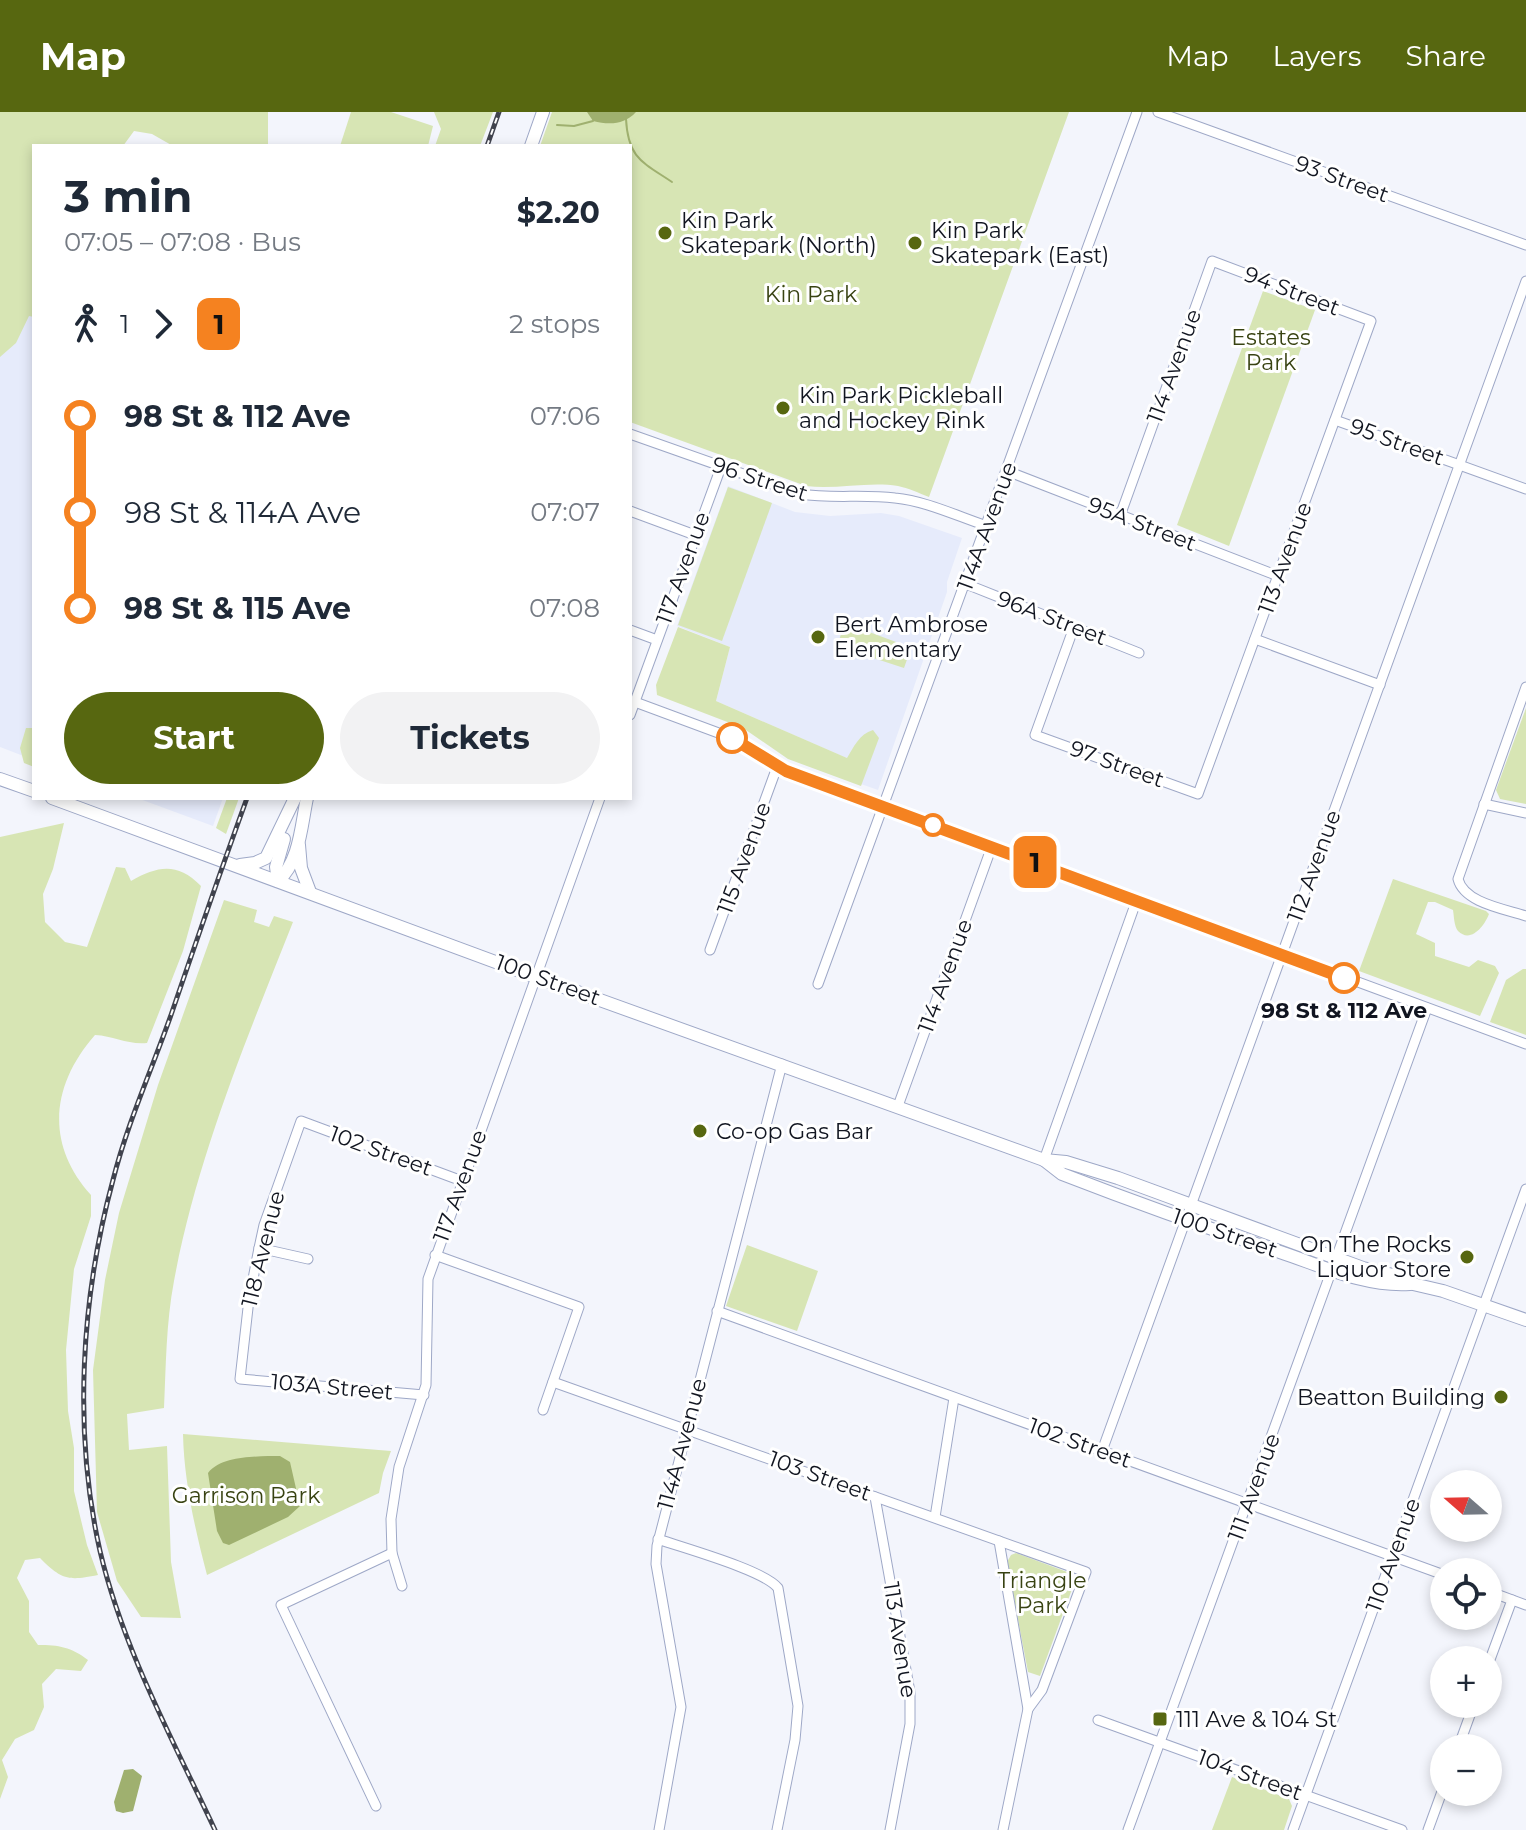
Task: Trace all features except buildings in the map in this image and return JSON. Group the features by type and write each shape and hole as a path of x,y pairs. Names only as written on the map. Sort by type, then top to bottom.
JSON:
{"main road":[{"path":"532,144 543,112"},
{"path":"0,779 32,790"},
{"name":"100 Street","path":"58,800 1044,1160 1066,1162 1118,1178 1334,1264"},
{"path":"237,865 266,858 295,800"},
{"path":"278,881 276,867 295,800"},
{"path":"278,881 288,871 307,800"},
{"path":"298,841 301,868 310,892"},
{"name":"100 Street","path":"1044,1160 1062,1174 1186,1220 1334,1264 1443,1291 1526,1320"}],"street":[{"name":"114A Avenue","path":"818,984 1137,112"},
{"name":"93 Street","path":"1158,112 1526,245"},
{"name":"94 Street","path":"1212,261 1371,321"},
{"name":"114 Avenue","path":"1120,516 1212,261"},
{"name":"112 Avenue","path":"1102,1451 1526,281"},
{"name":"113 Avenue","path":"1198,794 1371,321"},
{"name":"95 Street","path":"1335,420 1526,489"},
{"name":"96 Street","path":"632,435 800,494 906,499 987,526"},
{"name":"117 Avenue","path":"632,710 721,467"},
{"name":"95A Street","path":"1007,471 1278,576"},
{"path":"632,512 695,535"},
{"name":"96A Street","path":"966,584 1139,653"},
{"name":"97 Street","path":"1074,627 1035,735 1198,794"},
{"path":"632,631 657,640"},
{"path":"1255,639 1380,685"},
{"path":"1526,687 1459,871 1460,887 1471,896 1526,916"},
{"path":"635,702 732,738 777,767 1281,956 1526,1044"},
{"name":"115 Avenue","path":"710,950 777,767"},
{"name":"117 Avenue","path":"402,1586 392,1553 391,1519 395,1481 424,1395 426,1294 435,1255 599,800"},
{"path":"1484,804 1526,813"},
{"name":"114 Avenue","path":"898,1106 992,846"},
{"path":"1044,1160 1136,902"},
{"name":"111 Avenue","path":"1128,1830 1427,1008"},
{"name":"114A Avenue","path":"659,1830 681,1707 656,1564 658,1539 782,1064"},
{"name":"102 Street","path":"301,1121 462,1181"},
{"name":"118 Avenue","path":"240,1379 249,1299 259,1248 268,1213 301,1121"},
{"name":"110 Avenue","path":"1293,1830 1526,1189"},
{"path":"259,1248 308,1259"},
{"path":"435,1255 579,1307 543,1410"},
{"name":"102 Street","path":"717,1311 1430,1570"},
{"name":"103A Street","path":"240,1379 424,1395"},
{"name":"103 Street","path":"553,1382 1086,1572 1042,1690 1028,1709"},
{"path":"935,1517 954,1398"},
{"name":"113 Avenue","path":"875,1497 910,1692 910,1724 890,1830"},
{"path":"658,1539 773,1583 780,1598 798,1706 795,1740 777,1830"},
{"path":"999,1541 1028,1709 1003,1830"},
{"path":"376,1806 281,1605 392,1553"},
{"path":"1502,1596 1526,1605"},
{"path":"1495,1646 1512,1600"},
{"name":"104 Street","path":"1098,1720 1402,1830"},
{"path":"1428,1830 1437,1806"}],"shaded area":[{"path":"587,112 636,112 621,122 610,123 593,121"},
{"path":"32,236 32,759 0,747 0,310"},
{"name":"Bert Ambrose Elementary","path":"728,486 795,512 830,516 881,513 899,516 962,538 947,582 947,592 878,790 861,784 867,767 716,701 730,647 677,626"},
{"path":"142,800 222,800 213,826"},
{"path":"280,1456 290,1462 300,1506 288,1517 229,1545 223,1543 217,1531 208,1473 227,1461"},
{"path":"133,1769 142,1776 133,1811 116,1811 114,1802 124,1770"}],"green space":[{"path":"0,112 268,112 268,144 170,144 152,134 134,131 124,144 32,144 32,317 29,316 16,343 0,357"},
{"path":"351,112 391,112 433,126 428,144 341,144"},
{"path":"434,112 493,112 481,144 436,144 441,129"},
{"name":"Kin Park","path":"552,112 1069,112 929,497 887,485 806,486 632,423 632,144 541,144"},
{"name":"Estates Park","path":"1263,291 1315,310 1229,546 1177,525"},
{"path":"728,487 772,503 722,641 678,625"},
{"path":"845,623 896,642 896,645 910,651 904,668 855,652 856,647 839,640"},
{"path":"678,627 730,647 716,701 847,758 860,738 873,730 879,738 861,786 788,759 743,728 657,695 656,685"},
{"path":"1526,708 1526,804 1500,799 1496,790"},
{"path":"26,728 32,728 32,766 24,763 20,748"},
{"path":"226,800 238,800 226,834 216,828"},
{"path":"64,823 53,869 43,894 45,922 65,942 87,947 116,867 125,868 131,881 150,872 167,869 184,873 201,886 183,951 147,1043 95,1035 80,1054 62,1094 60,1135 66,1156 91,1195 91,1216 74,1269 66,1350 68,1411 74,1448 74,1491 98,1575 66,1577 40,1558 25,1560 17,1578 29,1601 29,1632 38,1645 64,1648 88,1660 81,1671 56,1669 42,1684 44,1707 34,1730 15,1739 2,1760 8,1777 0,1799 0,837"},
{"path":"1393,879 1489,914 1477,932 1468,935 1458,931 1453,910 1428,902 1416,934 1435,943 1435,956 1469,967 1478,960 1495,966 1499,973 1480,1016 1359,971"},
{"path":"224,900 257,910 254,922 269,927 274,916 293,922 225,1098 196,1189 171,1297 164,1408 127,1414 129,1450 167,1446 171,1562 181,1618 141,1617 117,1581 97,1512 93,1370 105,1280 119,1213 158,1085"},
{"path":"1526,969 1526,1035 1490,1022 1506,980"},
{"path":"747,1245 818,1271 797,1331 726,1306"},
{"name":"Garrison Park","path":"183,1434 391,1451 379,1493 207,1575 191,1505"},
{"name":"Triangle Park","path":"1016,1553 1070,1573 1075,1581 1040,1676 1028,1672 1007,1562"},
{"path":"1232,1777 1289,1799 1292,1806 1284,1830 1212,1830"}],"waterway":[{"path":"626,119 631,144"},
{"path":"557,125 574,126 593,121"},
{"path":"632,146 638,158 672,182"}],"railway":[{"path":"488,144 499,112"},
{"path":"215,1830 150,1694 110,1587 91,1505 86,1459 84,1365 94,1271 119,1159 246,800"}],"bus line":[{"name":"1","path":"732,738 786,771 1344,978"}],"place":[{"name":"Kin Park Skatepark (North)","path":"665,233"},
{"name":"Kin Park Skatepark (East)","path":"915,243"},
{"name":"Kin Park Pickleball and Hockey Rink","path":"783,408"},
{"name":"Bert Ambrose Elementary","path":"818,637"},
{"name":"98 St & 112 Ave","path":"1344,978"},
{"name":"Co-op Gas Bar","path":"700,1131"},
{"name":"On The Rocks Liquor Store","path":"1467,1257"},
{"name":"Beatton Building","path":"1501,1397"},
{"name":"111 Ave & 104 St","path":"1160,1719"}]}
